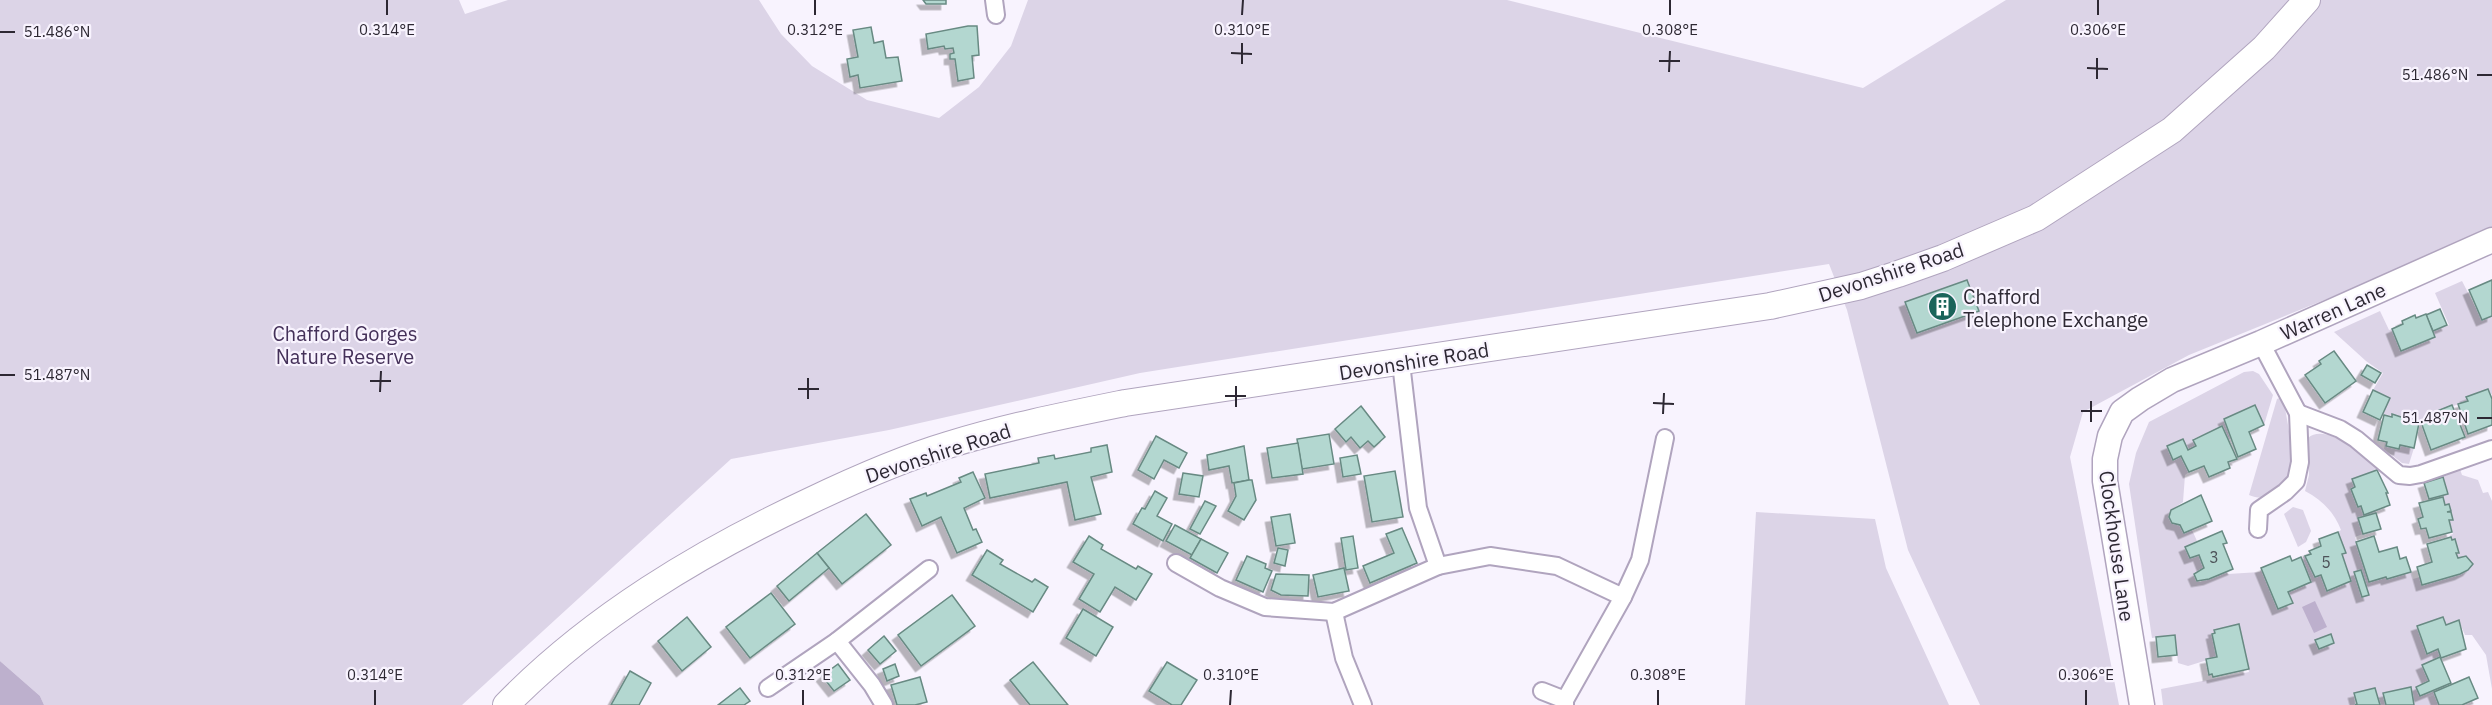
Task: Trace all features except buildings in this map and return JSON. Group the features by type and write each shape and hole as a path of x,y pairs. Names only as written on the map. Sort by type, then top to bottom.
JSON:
{"main road":[{"name":"Devonshire Road","path":"506,705 595,627 654,585 749,530 850,482 947,445 1036,421 1125,404 1770,306 1861,286 1943,258 2036,218 2172,130 2264,48 2307,0"}],"street":[{"name":"Warren Lane","path":"2172,380 2492,240"},
{"path":"2258,529 2253,506 2285,492 2296,481 2300,462 2298,413 2261,343"},
{"path":"1401,363 1418,508 1438,566"},
{"name":"Clockhouse Lane","path":"2142,705 2105,481 2105,459 2110,436 2122,412 2172,380"},
{"path":"2298,413 2340,429 2356,439 2399,475 2410,476 2492,449"},
{"path":"1542,691 1565,703 1623,597 1640,561 1665,438"},
{"path":"1176,563 1220,588 1264,607 1334,612 1438,566 1490,556 1557,566 1623,597"},
{"path":"768,688 837,641 929,569"},
{"path":"1334,612 1344,658 1363,705"},
{"path":"837,641 872,685 884,705"}],"green space":[{"name":"Chafford Gorges Nature Reserve","path":"0,0 459,0 465,14 508,0 759,0 781,34 812,66 867,100 939,118 979,87 1011,46 1028,0 1507,0 1863,88 2006,0 2492,0 2492,232 2189,355 2083,412 2070,457 2119,705 1980,705 1908,550 1847,310 1829,264 1140,373 889,430 731,459 462,705 44,705 40,696 0,661"},
{"path":"2462,281 2482,320 2492,316 2492,395 2488,389 2467,397 2468,401 2430,414 2432,418 2419,423 2409,421 2409,418 2382,414 2390,398 2373,390 2383,373 2334,332 2380,311 2389,330 2392,329 2401,351 2435,337 2433,331 2449,325 2435,293"},
{"path":"2253,371 2259,374 2273,395 2264,425 2254,405 2224,419 2232,438 2228,439 2222,427 2193,439 2196,446 2188,450 2183,440 2167,446 2173,460 2181,456 2189,472 2185,475 2183,502 2171,510 2169,517 2172,523 2180,525 2184,533 2192,530 2197,541 2185,547 2190,558 2199,555 2204,568 2194,574 2195,579 2200,582 2226,572 2228,574 2260,572 2261,568 2279,609 2293,603 2288,592 2301,558 2305,556 2315,577 2321,575 2327,591 2351,581 2342,554 2346,552 2338,532 2341,530 2335,518 2317,498 2305,491 2309,475 2308,438 2315,434 2332,436 2350,445 2373,460 2377,470 2352,479 2361,506 2376,510 2376,513 2358,518 2363,534 2355,537 2369,582 2411,572 2413,579 2420,577 2423,585 2457,575 2473,564 2466,556 2458,558 2456,553 2459,552 2455,540 2452,540 2450,535 2453,534 2449,520 2453,519 2451,512 2447,513 2451,510 2449,504 2445,505 2442,495 2448,493 2443,477 2460,469 2462,475 2478,480 2483,493 2488,492 2492,501 2492,689 2486,655 2472,635 2465,635 2459,621 2446,625 2442,617 2417,627 2426,653 2438,649 2441,658 2422,665 2429,681 2416,687 2420,696 2434,691 2439,705 2414,705 2410,687 2384,693 2386,705 2380,705 2375,688 2354,693 2355,705 2163,705 2161,689 2249,672 2238,625 2214,630 2215,633 2212,634 2217,657 2188,666 2178,663 2175,635 2152,638 2129,484 2136,453 2149,422 2244,372"},
{"path":"2282,397 2291,444 2289,471 2279,487 2262,497 2255,497 2249,495 2277,399"},
{"path":"2385,442 2387,442 2386,446 2398,449 2400,445 2414,448 2409,464 2402,463 2384,449"},
{"path":"2293,507 2303,510 2311,531 2306,542 2298,547 2284,514"},
{"path":"1756,512 1875,519 1886,568 1949,705 1745,705"}],"shaded area":[{"path":"2315,601 2327,627 2314,633 2302,607"},
{"path":"0,661 40,696 44,705 0,705"}],"place":[{"name":"Chafford Telephone Exchange","path":"1942,307"}]}
